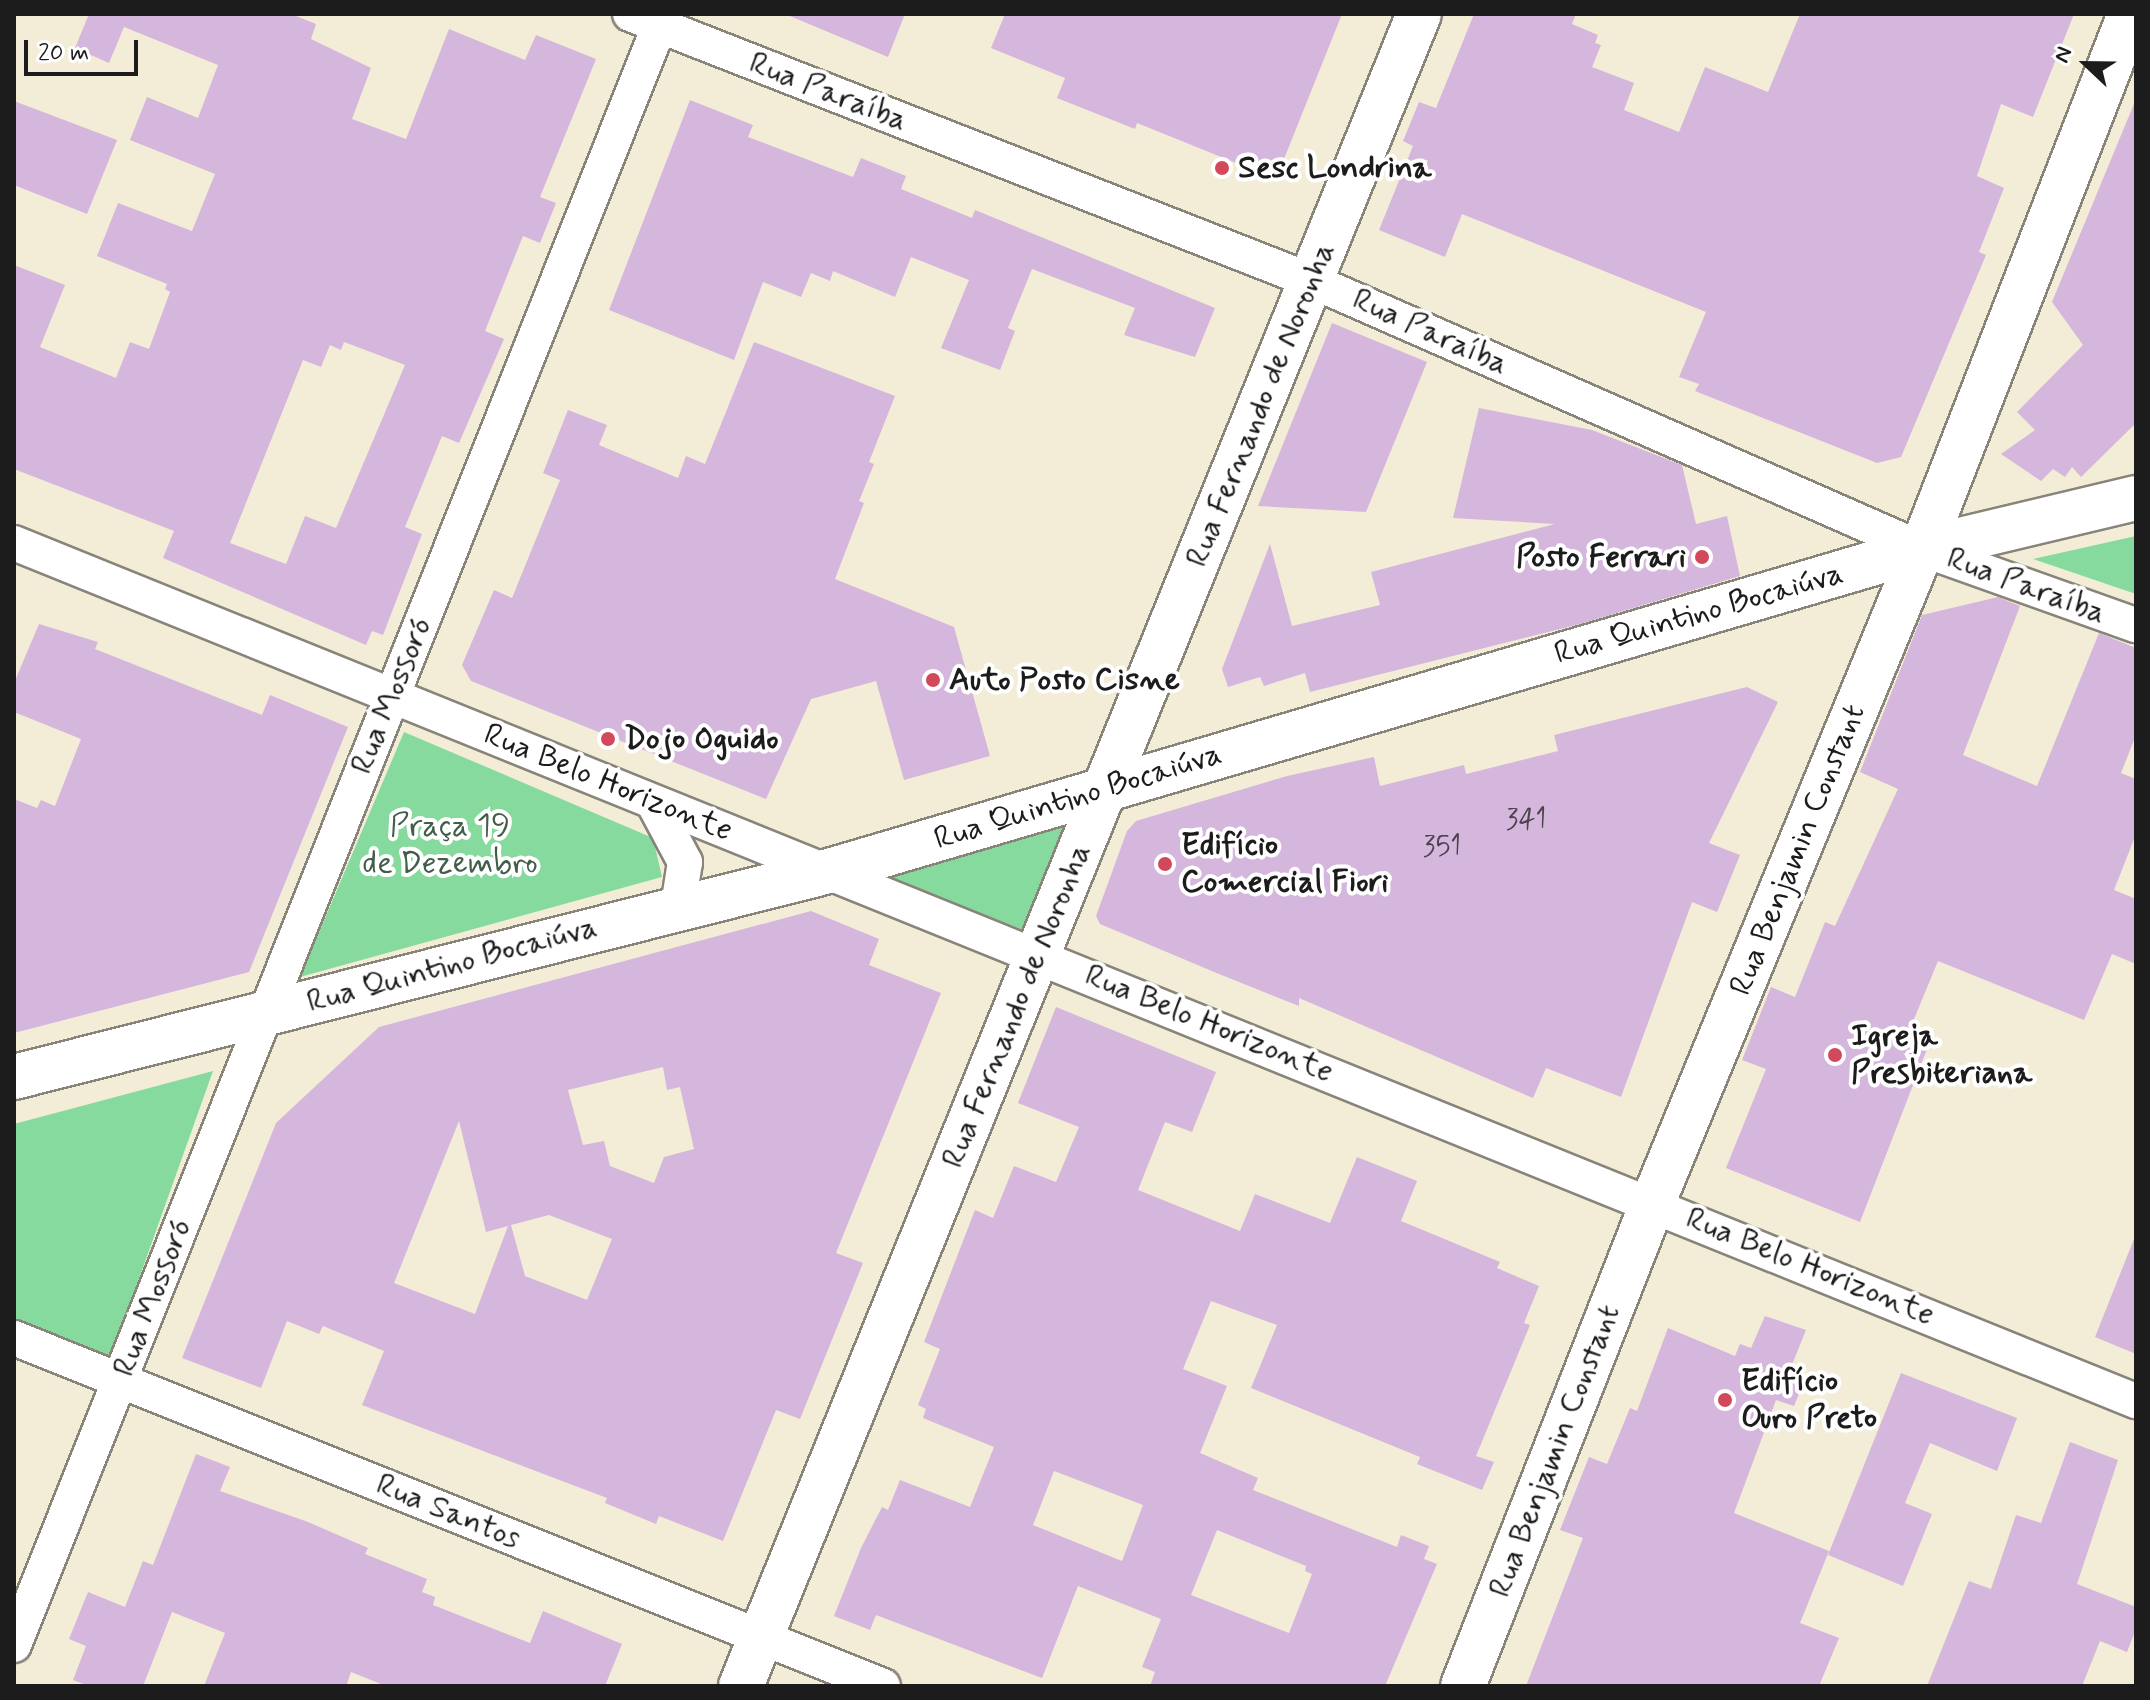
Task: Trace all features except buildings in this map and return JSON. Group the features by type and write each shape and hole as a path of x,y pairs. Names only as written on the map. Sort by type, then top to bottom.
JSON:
{"street":[{"name":"Rua Fernando de Noronha","path":"741,1686 1419,14"},
{"name":"Rua Benjamin Constant","path":"1463,1686 1653,1202 1922,549 2130,14"},
{"name":"Rua Paraíba","path":"651,18 1312,281 1922,549 2136,625"},
{"name":"Rua Mossoró","path":"14,1645 392,695 651,18"},
{"name":"Rua Quintino Bocaiúva","path":"14,1077 678,906 829,871 1922,549 2136,498"},
{"name":"Rua Belo Horizonte","path":"14,543 654,804 829,871 1653,1202 2136,1401"},
{"path":"654,804 685,862 678,906"},
{"name":"Rua Santos","path":"14,1338 883,1686"}],"green space":[{"path":"2136,536 2136,594 2033,559"},
{"name":"Praça 19 de Dezembro","path":"404,732 653,838 662,877 300,977"},
{"path":"1086,820 1031,933 869,870"},
{"path":"213,1071 111,1357 14,1318 14,1124"}],"place":[{"name":"Sesc Londrina","path":"1222,168"},
{"name":"Posto Ferrari","path":"1702,557"},
{"name":"Auto Posto Cisne","path":"933,680"},
{"name":"Dojo Oguido","path":"608,739"},
{"name":"Edifício Comercial Fiori","path":"1165,864"},
{"name":"Igreja Presbiteriana","path":"1835,1055"},
{"name":"Edifício Ouro Preto","path":"1725,1400"}]}
